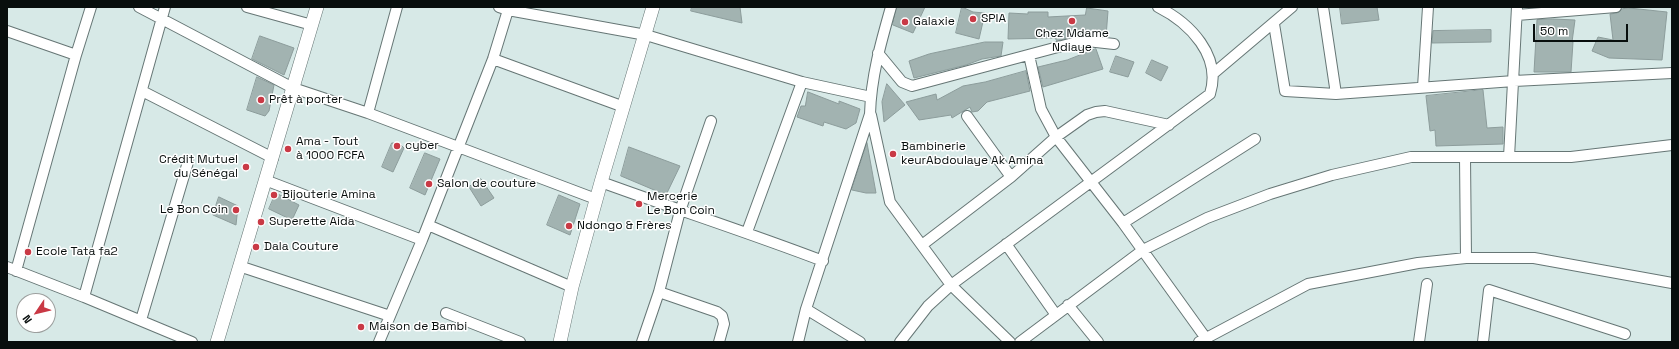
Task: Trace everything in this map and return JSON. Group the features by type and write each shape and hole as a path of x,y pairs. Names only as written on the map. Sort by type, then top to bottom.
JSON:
{"street":[{"path":"91,7 12,269 141,320 192,342"},
{"path":"139,7 293,88 368,113 596,199"},
{"path":"84,297 165,7"},
{"path":"247,7 312,25"},
{"path":"217,342 318,7"},
{"path":"368,113 397,7"},
{"path":"560,342 572,287 596,199 646,35 653,7"},
{"path":"798,342 806,309 870,114 871,97 878,53 891,7"},
{"path":"900,342 928,306 951,285 1210,94 1214,84 1214,73 1209,55 1197,37 1180,22 1158,7"},
{"path":"1214,73 1274,24 1292,7"},
{"path":"1323,7 1336,94"},
{"path":"1422,87 1428,7"},
{"path":"1509,157 1517,11 1616,7"},
{"path":"379,342 422,240 493,60 504,9 646,35 802,82 871,97"},
{"path":"1274,24 1285,91 1336,94 1514,81 1672,73"},
{"path":"7,31 76,55"},
{"path":"878,53 902,82 912,86 1073,43 1087,41 1114,44"},
{"path":"1029,54 1041,109 1056,137 1124,223 1202,340 1308,284 1418,263 1466,258 1534,258 1672,283"},
{"path":"493,60 624,107"},
{"path":"747,232 802,82"},
{"path":"142,91 273,158"},
{"path":"922,245 1010,177 1056,137 1087,115 1105,111 1169,124"},
{"path":"870,114 890,202 951,285 1010,342"},
{"path":"967,116 1010,177"},
{"path":"642,342 659,292 680,211 711,121"},
{"path":"1124,223 1255,139"},
{"path":"1020,342 1143,250 1207,218 1270,194 1332,174 1411,157 1571,157 1672,145"},
{"path":"1465,157 1466,258"},
{"path":"141,320 188,162"},
{"path":"265,180 422,240"},
{"path":"601,182 680,211 747,232 823,261"},
{"path":"428,225 572,287"},
{"path":"1006,244 1056,315"},
{"path":"240,266 390,316"},
{"path":"1419,342 1427,284"},
{"path":"1484,342 1489,290 1624,334"},
{"path":"659,292 717,312 722,316 724,324 719,342"},
{"path":"1068,305 1098,342"},
{"path":"806,309 860,342"},
{"path":"446,313 520,342"}],"building":[{"path":"692,7 740,7 742,23 691,11"},
{"path":"897,7 925,7 913,33 893,25"},
{"path":"962,7 973,12 985,13 979,39 956,33"},
{"path":"1340,7 1377,7 1379,20 1342,24"},
{"path":"1087,8 1108,11 1106,37 1068,35 1068,38 1057,41 1055,38 1008,39 1009,13 1028,14 1028,12 1048,12 1048,17 1085,15"},
{"path":"1629,8 1667,12 1662,60 1609,58 1592,51 1598,37 1613,40 1610,14"},
{"path":"1537,20 1575,20 1572,42 1571,72 1534,72"},
{"path":"1491,30 1491,42 1432,43 1433,31"},
{"path":"260,36 294,48 284,75 252,59"},
{"path":"985,42 1003,42 1001,56 982,59 966,65 914,78 909,61 929,54"},
{"path":"1096,49 1103,69 1043,87 1038,67 1067,60"},
{"path":"1116,56 1134,62 1128,77 1110,72"},
{"path":"1152,60 1168,67 1161,81 1146,73"},
{"path":"1026,71 1030,91 987,102 978,111 972,112 970,107 952,118 951,115 919,120 906,102 936,94 937,100 963,86 985,82"},
{"name":"Prêt à porter","path":"257,77 274,85 269,111 265,116 247,110"},
{"path":"887,84 905,105 884,122 882,102"},
{"path":"1483,90 1487,128 1503,127 1503,144 1436,146 1435,130 1430,131 1426,96"},
{"path":"808,92 839,104 839,101 860,109 856,123 846,129 824,122 823,126 797,117 801,106 805,106"},
{"path":"392,143 399,143 404,148 393,172 382,167"},
{"path":"867,143 876,193 866,193 852,190"},
{"path":"629,147 680,166 666,195 621,176"},
{"path":"425,153 440,159 425,195 410,188"},
{"path":"481,179 494,198 481,206 469,187"},
{"path":"276,193 299,205 292,220 269,209"},
{"path":"559,195 580,204 570,235 547,225"},
{"path":"219,197 238,206 236,225 213,215"}],"place":[{"name":"SPIA","path":"973,19"},
{"name":"Chez Mdame Ndiaye","path":"1072,21"},
{"name":"Galaxie","path":"905,22"},
{"name":"Prêt à porter","path":"261,100"},
{"name":"cyber","path":"397,146"},
{"name":"Ama - Tout à 1000 FCFA","path":"288,149"},
{"name":"Bambinerie keurAbdoulaye Ak Amina","path":"893,154"},
{"name":"Crédit Mutuel du Sénégal","path":"246,167"},
{"name":"Salon de couture","path":"429,184"},
{"name":"Bijouterie Amina","path":"274,195"},
{"name":"Mercerie Le Bon Coin","path":"639,204"},
{"name":"Le Bon Coin","path":"236,210"},
{"name":"Superette Aida","path":"261,222"},
{"name":"Ndongo & Frères","path":"569,226"},
{"name":"Dala Couture","path":"256,247"},
{"name":"Ecole Tata fa2","path":"28,252"},
{"name":"Maison de Bambi","path":"361,327"}]}
